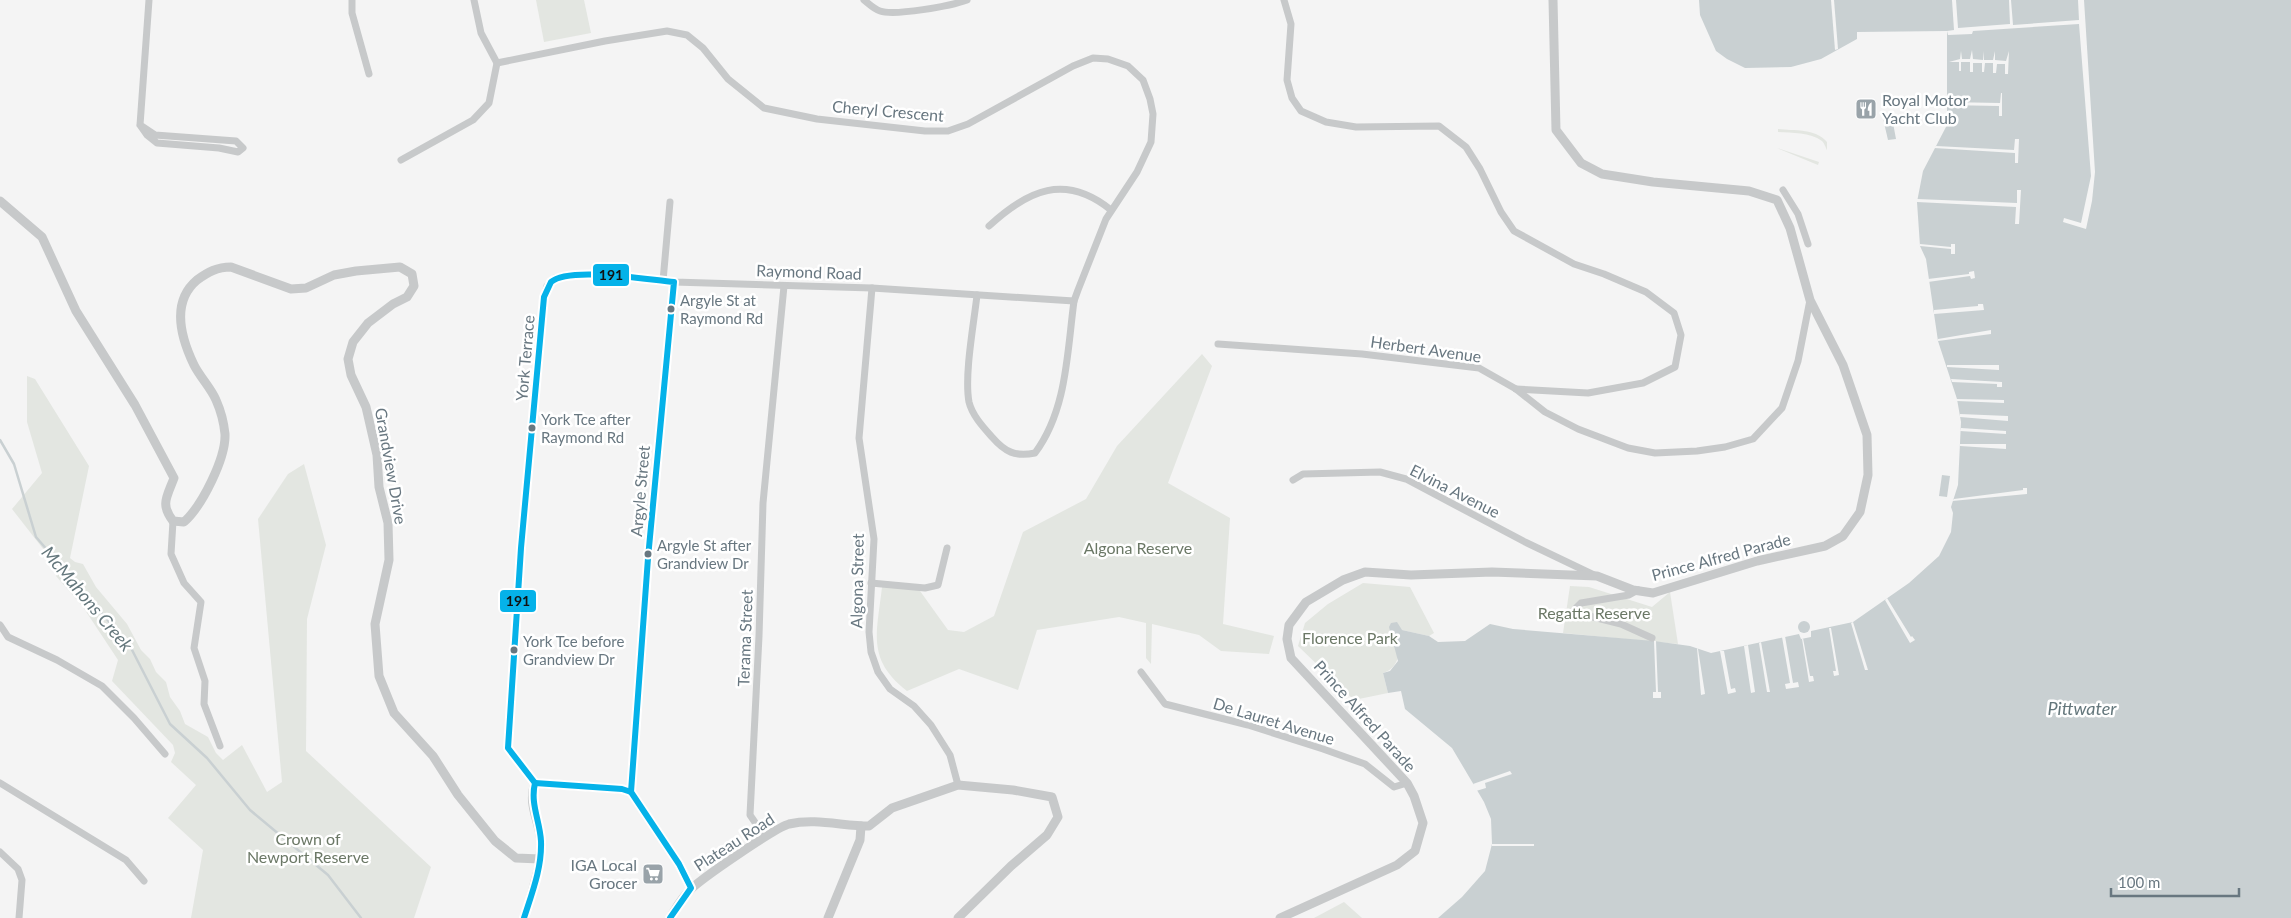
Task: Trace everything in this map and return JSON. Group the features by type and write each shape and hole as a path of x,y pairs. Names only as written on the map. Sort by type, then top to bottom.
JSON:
{"street":[{"path":"140,125 155,135 236,141 243,148 238,152 219,148 157,143 146,135 140,125 149,0"},
{"path":"352,0 352,13 369,74"},
{"path":"401,160 473,120 489,102 497,63 481,33 474,0"},
{"path":"864,0 878,11 890,13 951,5 967,0"},
{"path":"1284,0 1291,24 1287,80 1292,98 1301,111 1326,122 1356,127 1439,126 1466,147 1480,169 1501,212 1514,231 1574,264 1604,274 1646,292 1674,313 1681,335 1675,367 1643,382 1588,393 1516,389"},
{"name":"Prince Alfred Parade","path":"1280,918 1397,865 1415,851 1423,823 1414,796 1406,783 1292,658 1288,639 1290,625 1306,602 1343,580 1365,572 1411,575 1492,572 1597,576 1638,590 1653,592 1757,562 1825,546 1843,536 1860,512 1868,475 1867,435 1843,365 1810,300 1790,228 1777,200 1749,191 1653,182 1608,175 1581,162 1556,130 1553,0"},
{"name":"Cheryl Crescent","path":"497,63 605,41 667,32 687,35 703,48 728,79 764,108 817,119 925,131 948,131 968,124 1072,66 1093,58 1108,58 1128,66 1143,80 1150,99 1153,114 1151,142 1137,172 1111,210 1074,301 1062,393 1048,436 1035,453 1023,456 1010,453 1002,448 977,419 969,403 968,379 977,295"},
{"path":"989,226 1003,213 1026,198 1049,189 1068,189 1098,199 1111,210"},
{"path":"1783,190 1804,226 1808,244"},
{"path":"0,201 42,237 76,311 136,406 174,478 166,500 166,511 173,521 170,554 184,582 202,602 194,648 205,681 204,704 220,746"},
{"path":"663,281 670,202"},
{"name":"Grandview Drive","path":"173,521 184,522 193,514 221,458 225,433 216,400 194,364 182,331 180,316 183,298 191,285 207,272 221,267 231,267 291,289 306,288 334,275 356,271 400,267 412,274 414,286 407,297 393,304 368,324 352,342 348,359 351,375 366,407 377,455 379,487 388,523 389,560 375,624 379,676 394,713 433,756 458,795 495,841 516,858 540,859"},
{"name":"Raymond Road","path":"547,286 555,278 579,274 674,282 872,288 1074,301"},
{"name":"Argyle Street","path":"631,792 648,558 674,282"},
{"name":"York Terrace","path":"535,783 508,748 521,548 544,297 547,286"},
{"name":"Terama Street","path":"765,837 750,815 759,636 763,503 784,286"},
{"name":"Algona Street","path":"872,288 859,438 874,539 871,582 871,652 878,672 890,689 914,706 931,725 950,755 958,785"},
{"name":"Herbert Avenue","path":"1218,344 1362,354 1480,368 1516,389 1545,412 1578,429 1628,448 1655,453 1697,451 1725,447 1754,439 1782,408 1795,371 1810,300"},
{"name":"Elvina Avenue","path":"1293,480 1303,474 1380,472 1406,479 1525,542 1597,576"},
{"path":"871,582 924,588 938,585 947,548"},
{"path":"1638,590 1630,596 1595,599 1581,603 1575,609 1581,614 1621,624 1652,638"},
{"path":"0,626 8,636 57,660 102,686 134,718 165,754"},
{"name":"De Lauret Avenue","path":"1141,672 1165,704 1248,725 1357,761 1379,773 1394,787 1406,783"},
{"path":"524,918 540,859 541,842 532,804 532,792 535,783 622,788 631,792 679,864 692,888"},
{"path":"0,784 126,860 144,881"},
{"path":"828,918 860,840 861,826 874,824 892,808 958,785 1013,790 1052,797 1058,817 1047,835 958,918"},
{"name":"Plateau Road","path":"670,918 681,900 692,888 765,837 787,825 807,822 861,826"},
{"path":"0,852 18,869 22,880 19,918"}],"green space":[{"path":"536,0 584,0 591,33 544,42"},
{"path":"1778,129 1817,134 1827,142 1827,150 1823,142 1817,138 1801,134 1778,132"},
{"path":"1777,148 1819,162 1818,165"},
{"name":"Algona Reserve","path":"1202,354 1212,366 1168,483 1230,518 1223,624 1274,636 1269,654 1221,651 1199,635 1152,624 1151,664 1146,658 1146,623 1119,617 1037,630 1018,690 959,669 907,691 885,668 877,644 882,587 915,584 948,630 964,632 994,616 1023,532 1086,499 1117,446"},
{"name":"Crown of Newport Reserve","path":"27,376 35,379 89,466 70,558 75,562 83,564 96,587 127,624 141,650 150,659 156,672 166,682 170,697 180,711 185,724 208,737 216,753 223,760 242,745 267,792 282,782 258,519 288,474 304,464 326,545 307,619 306,751 431,867 414,918 191,918 203,850 168,818 196,785 171,762 175,753 173,745 112,681 118,660 83,607 56,576 58,568 12,509 42,473 27,422"},
{"name":"Florence Park","path":"1363,583 1410,587 1434,633 1429,636 1402,630 1397,661 1394,666 1383,673 1388,693 1354,700 1298,646 1305,623 1328,604"},
{"name":"Regatta Reserve","path":"1570,586 1589,587 1652,607 1670,592 1678,644 1563,633"},
{"path":"1344,902 1362,918 1314,918"}],"water":[{"name":"Pittwater","path":"1699,0 2291,0 2291,918 1438,918 1462,897 1485,871 1492,844 1491,819 1484,802 1452,748 1405,709 1401,691 1388,693 1383,673 1390,671 1398,661 1389,627 1391,623 1397,622 1402,630 1429,636 1438,642 1465,641 1490,624 1513,629 1654,641 1690,646 1711,653 1799,634 1801,639 1811,637 1811,631 1853,622 1909,583 1939,556 1951,532 1953,513 1951,507 1958,485 1961,422 1957,399 1938,341 1926,259 1920,246 1917,202 1923,171 1947,125 1947,31 1857,32 1857,39 1821,59 1791,67 1745,68 1716,51 1700,15"},
{"path":"1891,112 1896,139 1888,140 1882,114"},
{"path":"1942,475 1950,476 1947,497 1939,496"},
{"path":"1802,621 1806,621 1810,627 1806,633 1802,633 1798,629 1798,625"}],"pier":[{"path":"1831,0 1834,0 1838,49 1835,50"},
{"path":"1952,0 1956,0 1958,28 2010,24 2009,0 2011,0 2013,25 2079,20 2078,0 2084,0 2095,172 2092,201 2086,229 2063,222 2064,218 2081,223 2091,176 2079,24 1973,31 1972,34 1948,35 1947,31 1954,30"},
{"path":"1972,50 1973,59 1983,60 1984,51 1984,60 1993,60 1995,51 1995,60 2006,61 2009,51 2008,74 2005,74 2005,64 1997,64 1996,73 1993,73 1993,63 1985,63 1984,72 1982,72 1982,63 1973,63 1973,72 1970,72 1970,62 1961,62 1961,71 1959,71 1959,62 1949,62 1960,59 1961,51 1962,59 1970,59"},
{"path":"2001,93 2002,116 1999,116 1999,106 1946,105 1947,102 2000,103"},
{"path":"2015,139 2019,139 2018,163 2015,163 2015,153 1934,148 1936,146 2014,150"},
{"path":"2017,190 2021,190 2019,224 2015,224 2016,207 1917,202 1917,199 2017,203"},
{"path":"1920,244 1951,247 1951,244 1955,244 1955,254 1951,254 1951,249 1920,246"},
{"path":"1974,271 1975,278 1971,279 1970,276 1928,282 1928,279 1969,274 1969,272"},
{"path":"1978,304 1983,304 1984,310 1934,314 1934,310 1978,306"},
{"path":"1991,330 1991,334 1938,341 1938,339"},
{"path":"1947,365 1999,365 1999,370 1947,367"},
{"path":"1951,379 2002,382 2002,387 1997,387 1997,384 1952,382"},
{"path":"1957,399 2004,400 2004,403 1957,401"},
{"path":"1960,414 2008,416 2008,421 1960,417"},
{"path":"1961,428 2006,431 2006,434 1960,431"},
{"path":"1960,444 2006,444 2006,449 1960,446"},
{"path":"2023,488 2027,488 2027,494 1952,501 1954,499 2023,490"},
{"path":"1887,598 1911,637 1915,640 1910,643 1885,600"},
{"path":"1853,622 1868,670 1865,670 1851,623"},
{"path":"1829,628 1831,628 1839,675 1834,676 1833,671 1836,671"},
{"path":"1785,636 1793,683 1798,682 1799,687 1786,689 1785,684 1790,683 1782,637"},
{"path":"1802,639 1810,676 1813,676 1814,681 1809,682"},
{"path":"1654,641 1656,641 1658,692 1661,692 1661,698 1653,698 1653,692 1656,692"},
{"path":"1761,642 1770,692 1767,692 1759,643"},
{"path":"1748,645 1755,692 1751,693 1744,646"},
{"path":"1697,648 1705,694 1701,695"},
{"path":"1720,651 1724,651 1731,689 1735,688 1736,692 1728,694"},
{"path":"1510,771 1512,774 1485,783 1486,788 1476,791 1473,784"},
{"path":"1492,844 1534,844 1534,846 1492,846"}],"waterway":[{"name":"McMahons Creek","path":"0,440 14,464 36,537 130,646 170,724 207,758 250,810 328,875 361,918"}],"transit line":[{"name":"191","path":"535,783 508,748 521,548 544,297 551,282 560,277 591,274 610,275 674,282 648,558 631,792"},
{"name":"191","path":"535,783 622,789 631,792 679,864 691,888 670,918"},
{"name":"191","path":"524,918 536,880 541,851 540,834 534,805 535,783"}],"place":[{"name":"Royal Motor Yacht Club","path":"1866,109"},
{"name":"Argyle St at Raymond Rd","path":"671,309"},
{"name":"York Tce after Raymond Rd","path":"532,428"},
{"name":"Argyle St after Grandview Dr","path":"648,554"},
{"name":"York Tce before Grandview Dr","path":"514,650"},
{"name":"IGA Local Grocer","path":"653,874"}]}
